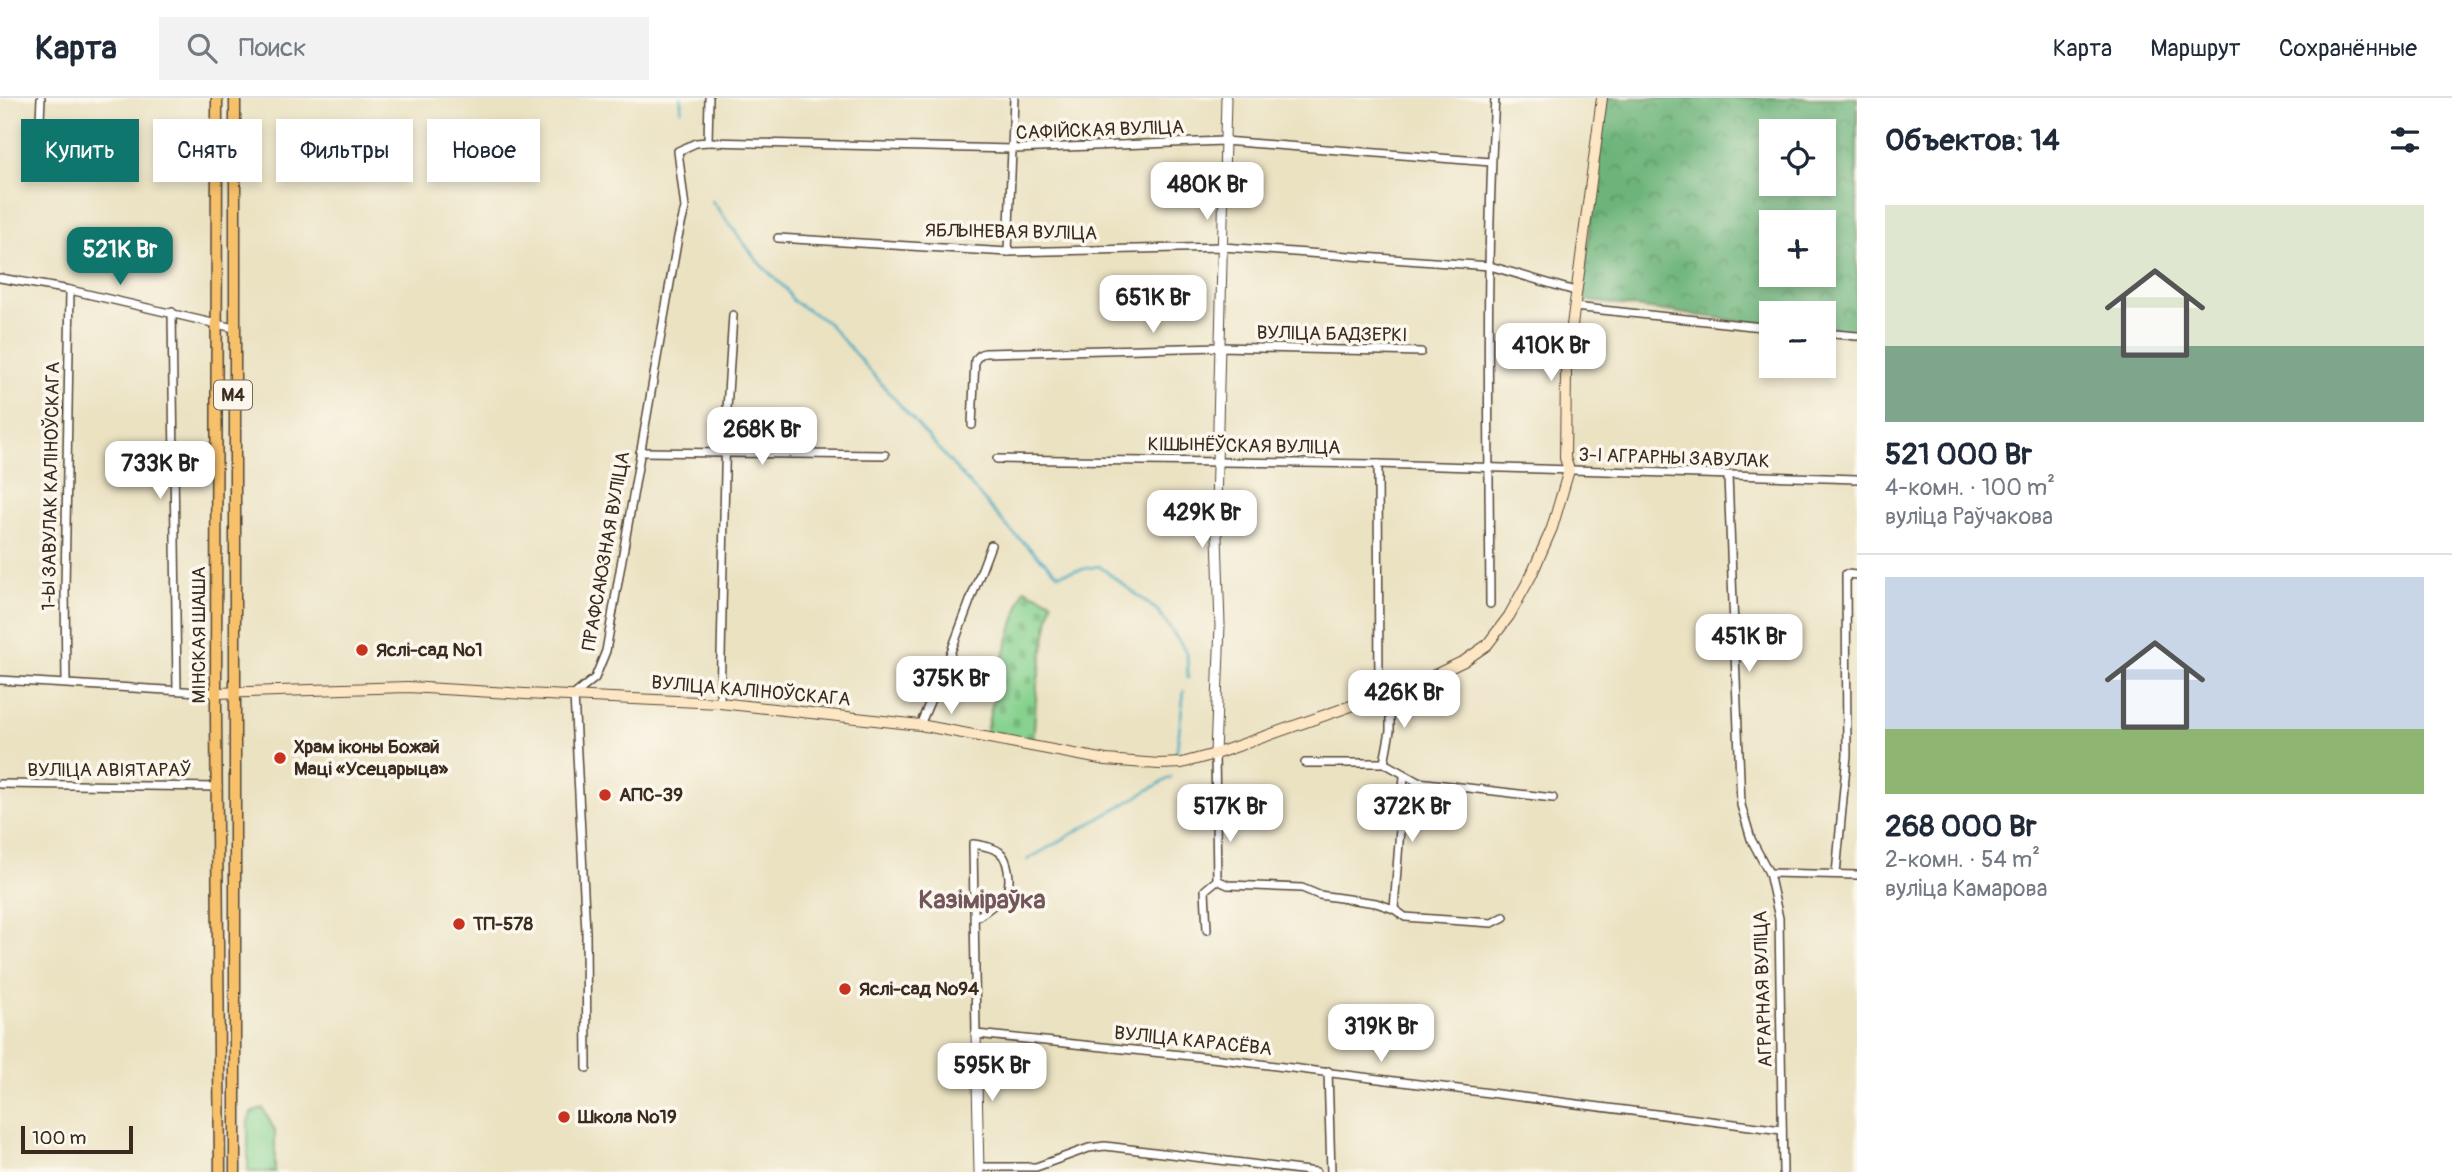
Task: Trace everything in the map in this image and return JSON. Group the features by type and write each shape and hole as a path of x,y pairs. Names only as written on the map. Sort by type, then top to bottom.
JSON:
{"main road":[{"name":"МІНСКАЯ ШАША","path":"217,98 216,693 220,1172"},
{"name":"МІНСКАЯ ШАША","path":"234,98 235,1172"},
{"path":"1569,470 1564,458 1566,372 1602,98"},
{"name":"ВУЛІЦА КАЛІНОЎСКАГА","path":"216,693 408,687 720,703 920,725 1106,760 1182,763 1390,694 1441,673 1487,645 1509,616 1531,576 1552,528 1569,470"}],"street":[{"path":"40,119 41,98"},
{"path":"708,142 709,98"},
{"path":"1008,251 1014,98"},
{"path":"1217,880 1215,754 1220,625 1217,461 1226,98"},
{"path":"1490,604 1490,266 1494,98"},
{"name":"САФІЙСКАЯ ВУЛІЦА","path":"708,142 1013,149 1224,141 1491,162"},
{"name":"ПРАФСАЮЗНАЯ ВУЛІЦА","path":"574,695 595,678 606,651 685,208 678,151 696,143 708,142"},
{"name":"ЯБЛЫНЕВАЯ ВУЛІЦА","path":"778,238 1008,251 1222,247 1490,266 1576,291"},
{"path":"0,278 70,290 234,328"},
{"name":"1-Ы ЗАВУЛАК КАЛІНОЎСКАГА","path":"66,682 70,290"},
{"path":"1574,307 1759,326"},
{"path":"172,312 177,690"},
{"path":"720,703 726,453 733,315"},
{"path":"1836,334 1857,336"},
{"name":"ВУЛІЦА БАДЗЕРКІ","path":"972,425 975,360 981,354 1220,347 1421,352"},
{"path":"640,452 885,455"},
{"name":"КІШЫНЁЎСКАЯ ВУЛІЦА","path":"997,459 1489,467"},
{"path":"1378,464 1379,696"},
{"name":"3-І АГРАРНЫ ЗАВУЛАК","path":"1489,467 1857,479"},
{"name":"АГРАРНАЯ ВУЛІЦА","path":"1728,476 1741,805 1751,839 1769,873 1779,918 1783,1172"},
{"path":"920,725 991,545"},
{"path":"1836,874 1847,755 1846,574 1857,575"},
{"name":"ВУЛІЦА КАЛІНОЎСКАГА","path":"0,680 216,693"},
{"path":"1384,763 1390,731 1390,694"},
{"path":"574,695 586,932 587,1068"},
{"path":"1847,755 1857,756"},
{"path":"1305,763 1384,763 1418,782 1553,798"},
{"path":"1394,909 1404,776"},
{"name":"ВУЛІЦА АВІЯТАРАЎ","path":"0,785 218,787"},
{"path":"974,919 1007,892 1009,883 1008,861 1005,855 973,844 974,919 976,1034 979,1170 1036,1167 1089,1147 1105,1146 1316,1172"},
{"path":"1769,873 1857,874"},
{"path":"1217,880 1228,885 1302,888 1319,895 1376,903 1394,909 1405,917 1492,923 1504,917"},
{"path":"1207,930 1205,890 1217,880"},
{"name":"ВУЛІЦА КАРАСЁВА","path":"976,1034 1328,1071 1782,1130"},
{"path":"1328,1071 1331,1172"}],"green space":[{"path":"1606,98 1857,98 1857,336 1836,333 1836,301 1759,301 1759,323 1581,300"},
{"path":"1024,589 1052,601 1037,685 1033,745 985,736 1002,661"},
{"path":"263,1108 275,1131 275,1172 248,1172 248,1122 251,1113"}],"waterway":[{"path":"681,98 681,111"},
{"path":"712,201 759,263 786,289 793,301 827,322 1011,531 1058,574 1099,566 1158,611 1187,653 1188,678"},
{"path":"1176,757 1184,691"},
{"path":"1027,860 1171,777"}],"place":[{"name":"Яслі-сад №1","path":"362,650"},
{"name":"Храм іконы Божай Маці «Усецарыца»","path":"280,758"},
{"name":"АПС-39","path":"605,795"},
{"name":"ТП-578","path":"459,924"},
{"name":"Яслі-сад №94","path":"845,989"},
{"name":"Школа №19","path":"564,1117"}],"district":[{"name":"Казіміраўка","path":"982,900"}]}
